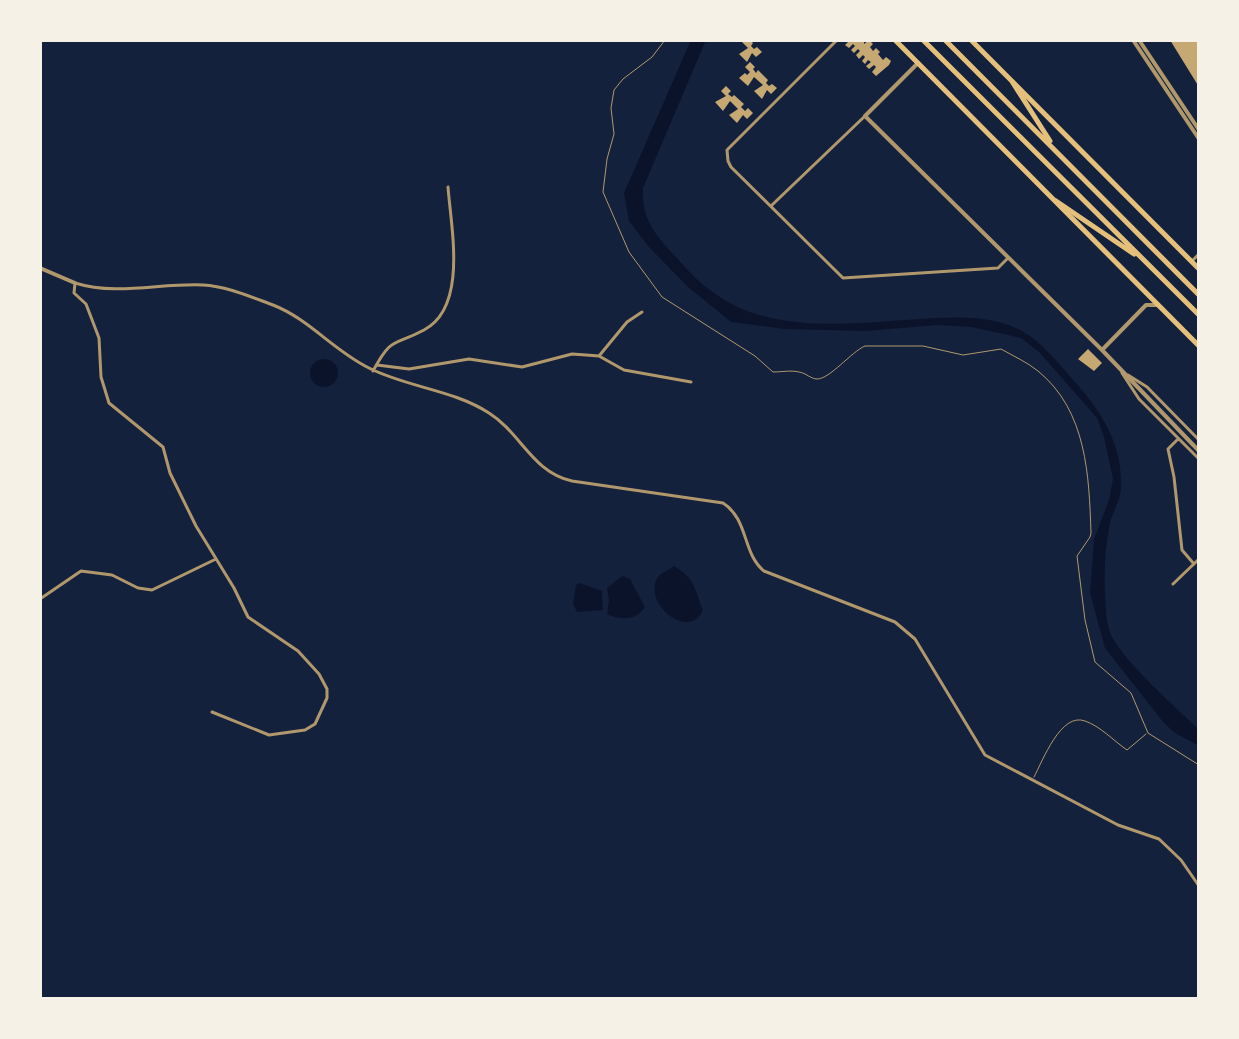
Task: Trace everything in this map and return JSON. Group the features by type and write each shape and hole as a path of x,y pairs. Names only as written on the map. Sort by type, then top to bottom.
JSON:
{"main road":[{"path":"895,40 1199,346"},
{"path":"923,40 1199,315"},
{"path":"945,40 1199,295"},
{"path":"971,40 1199,269"},
{"path":"1013,83 1056,152"},
{"path":"1056,201 1147,263"}],"street":[{"path":"837,40 727,150 731,167 843,278 998,268 1008,257"},
{"path":"1136,40 1199,130"},
{"path":"1136,40 1199,139"},
{"path":"772,206 918,63"},
{"path":"865,116 1102,350 1199,451"},
{"path":"373,371 387,346 427,329 449,304 454,264 448,187"},
{"path":"1192,261 1199,254"},
{"path":"40,268 75,283 107,290 203,285 237,293 291,314 345,356 373,371 490,413 542,467 559,477 726,505 739,519 751,556 764,571 903,627 915,639 985,755 1118,825 1159,839 1181,860 1199,886"},
{"path":"75,283 74,293 86,304 99,338 101,377 109,403 161,444 172,477 196,526 248,617 302,655 323,681 327,698 310,728 269,735 212,712"},
{"path":"1145,291 1146,305"},
{"path":"1102,350 1146,305 1159,305"},
{"path":"599,356 627,322 642,312"},
{"path":"377,365 409,369 469,359 522,367 572,354 599,356 624,370 691,382"},
{"path":"1122,373 1139,399 1199,459"},
{"path":"1122,373 1147,387 1199,440"},
{"path":"1178,439 1168,449 1182,550 1194,564"},
{"path":"40,599 81,571 111,575 138,588 152,590 216,559"},
{"path":"1173,584 1199,559"}],"lane":[{"path":"665,40 648,61 620,82 613,94 613,136 603,192 629,252 662,297 749,352 773,372 794,371 814,379 822,378 865,346 923,346 963,355 995,348 1039,372 1064,402 1082,437 1089,477 1091,533 1077,556 1090,650 1095,662 1131,693 1148,733 1199,765"},
{"path":"1033,779 1061,729 1071,720 1081,719 1090,723 1127,750 1148,733"}],"water":[{"path":"691,40 706,40 643,188 644,208 656,233 705,286 734,305 760,315 817,324 979,318 1012,326 1043,347 1102,417 1118,458 1121,489 1110,523 1105,559 1110,633 1140,673 1199,730 1199,746 1164,723 1105,648 1090,593 1094,539 1109,500 1113,479 1104,437 1097,418 1040,353 1021,338 971,327 938,325 866,331 784,329 731,322 687,286 629,221 624,193"},
{"path":"324,359 334,363 338,373 334,383 324,387 314,383 310,373 314,363"},
{"path":"674,566 696,590 703,610 697,619 688,622 669,615 656,598 658,577"},
{"path":"622,576 630,579 645,607 638,615 628,618 607,614 607,588"},
{"path":"579,583 602,591 603,610 577,612 573,604"}],"building":[{"path":"740,40 750,40 754,49 757,47 762,52 756,57 752,53 747,62 739,54 748,48"},
{"path":"850,40 864,40 864,44 869,40 873,51 876,48 883,60 886,57 891,61 889,65 876,76 872,72 876,67 874,65 869,69 866,66 871,62 868,60 865,64 863,55 859,59 856,55 860,51 858,49 854,53 851,50 855,46 853,44 849,48 845,45"},
{"path":"1170,40 1199,40 1199,87"},
{"path":"750,62 756,73 758,70 768,80 766,83 769,86 772,84 777,88 771,94 767,90 762,99 754,91 763,85 754,77 748,86 739,78 750,72 745,67"},
{"path":"726,86 731,91 728,94 744,104 741,107 745,111 748,108 753,113 747,119 743,115 737,123 729,115 738,109 730,101 723,111 715,102 726,96 721,91"},
{"path":"1088,349 1102,363 1094,371 1078,359"}]}
